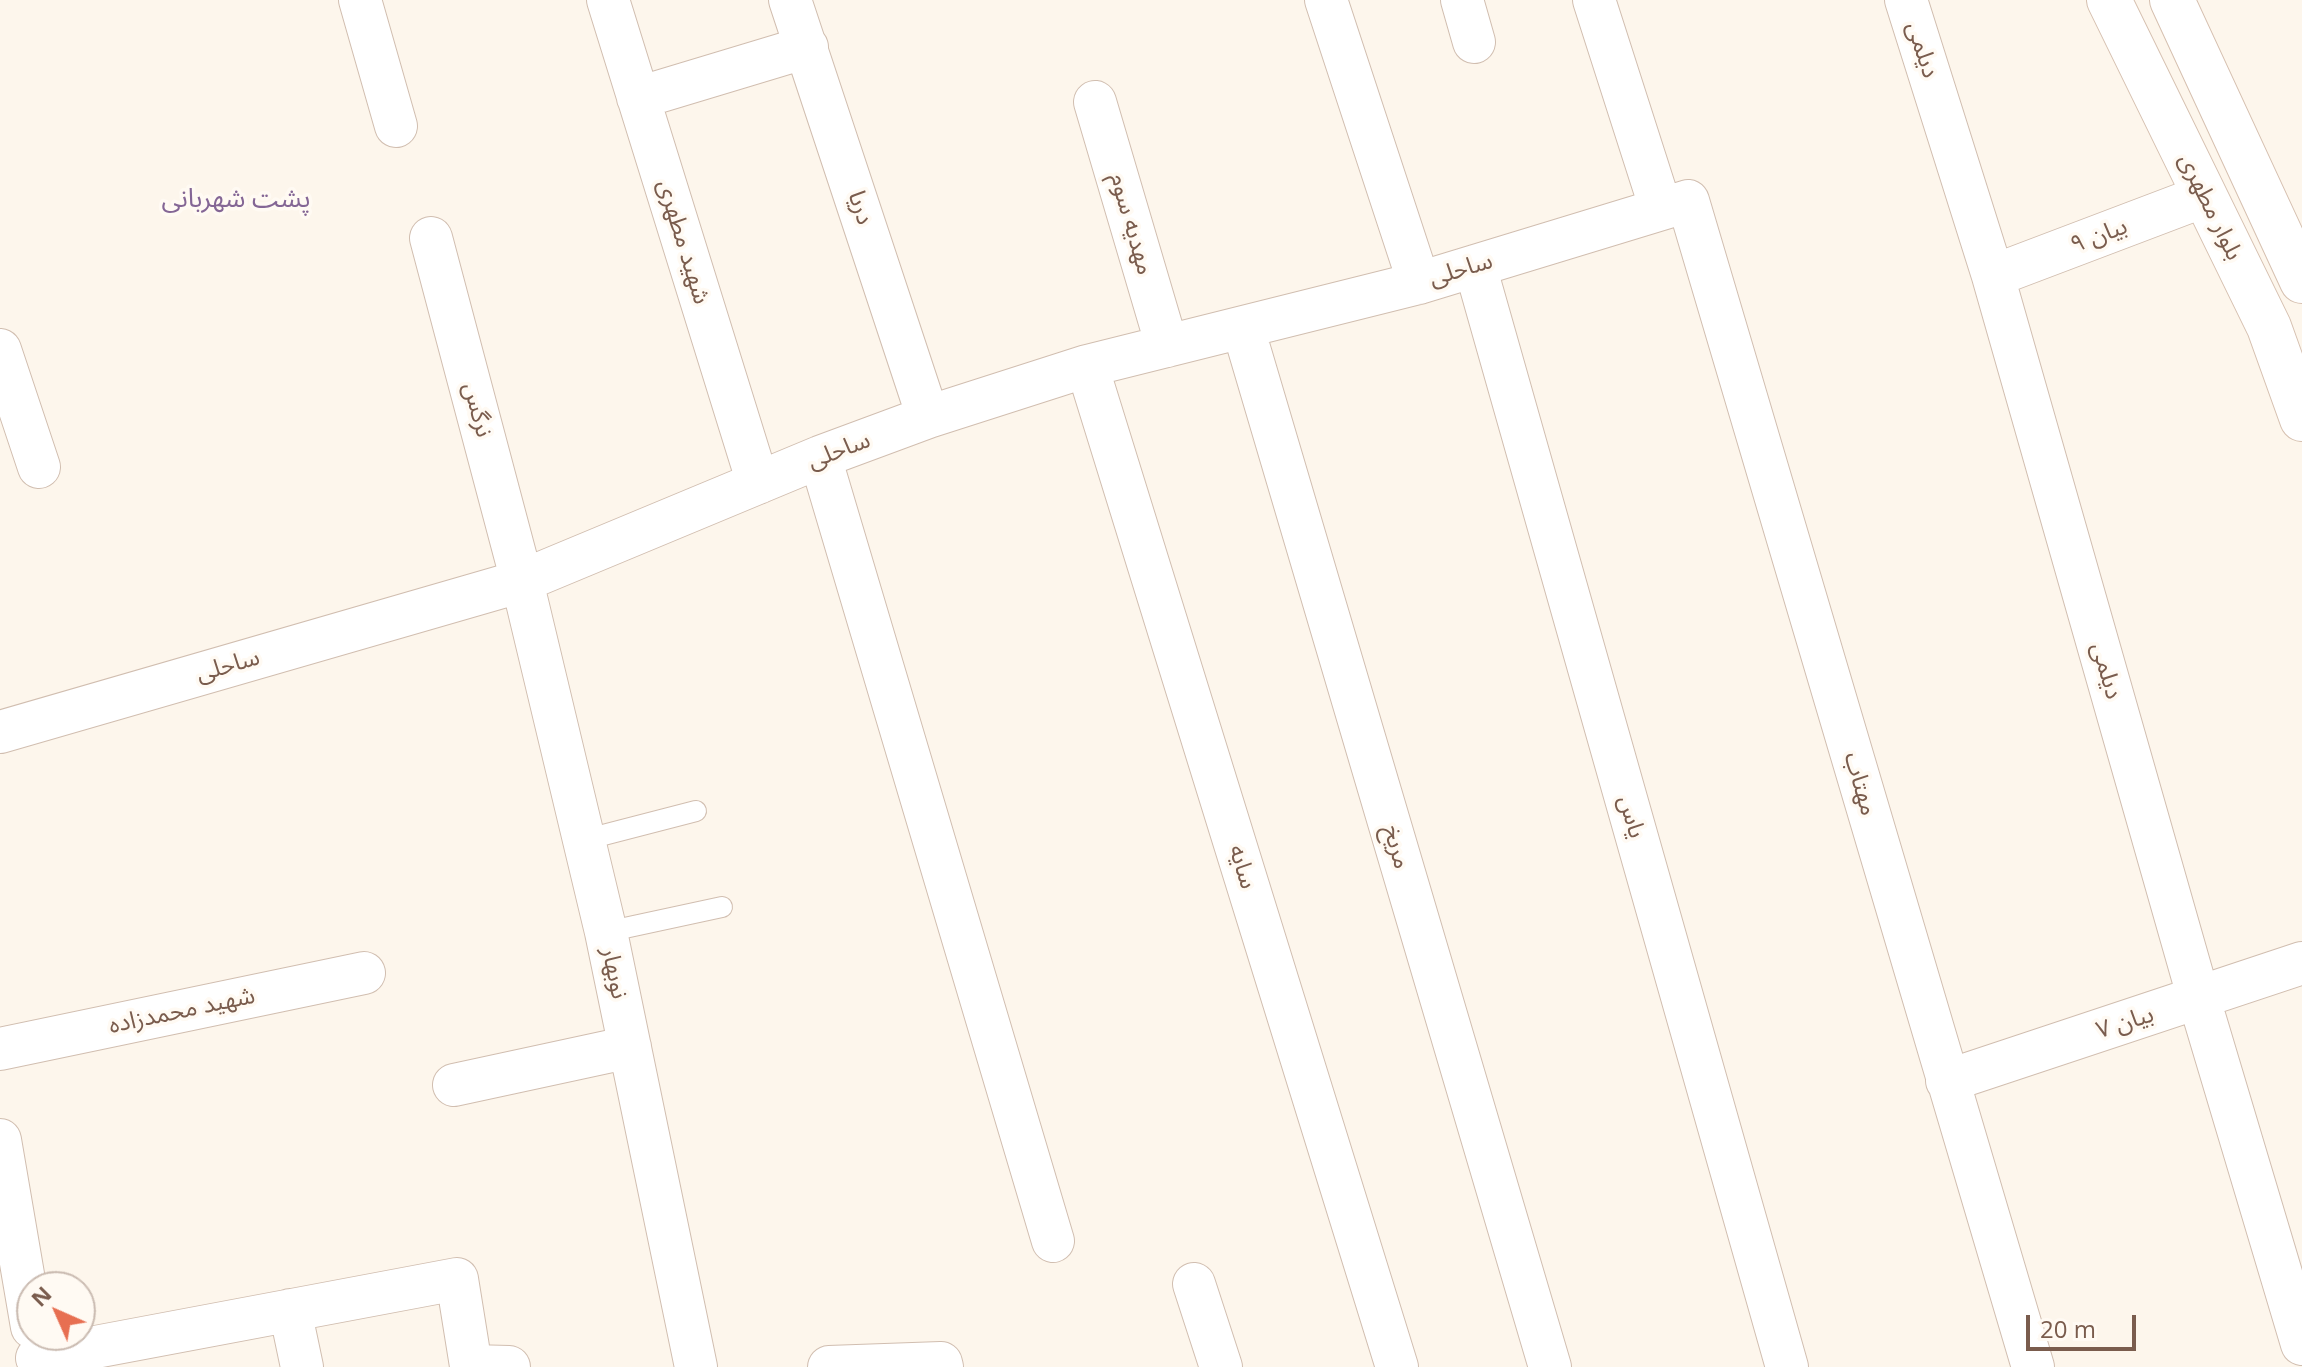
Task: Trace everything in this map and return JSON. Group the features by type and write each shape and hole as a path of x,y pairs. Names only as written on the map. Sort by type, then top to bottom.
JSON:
{"main road":[{"name":"بلوار مطهری","path":"2109,0 2269,327 2302,419"},
{"path":"2172,0 2302,281"}],"street":[{"path":"360,0 396,126"},
{"name":"شهید مطهری","path":"608,0 758,483"},
{"name":"دریا","path":"790,0 928,417"},
{"path":"1326,0 1419,283"},
{"path":"1462,0 1474,42"},
{"name":"مهتاب","path":"1594,0 1675,205 2033,1367"},
{"name":"دیلمی","path":"1906,0 1993,276 2199,999 2302,1344"},
{"path":"638,98 807,47"},
{"name":"مهدیه سوم","path":"1095,102 1167,346"},
{"name":"بیان ۹","path":"1993,276 2204,196"},
{"name":"ساحلی","path":"0,732 522,581 820,457 928,417 1087,366 1419,283 1675,205"},
{"name":"نرگس","path":"431,238 522,581"},
{"name":"یاس","path":"1475,266 1787,1367"},
{"name":"مریخ","path":"1243,328 1550,1367"},
{"path":"0,350 39,467"},
{"name":"سایه","path":"1087,366 1397,1367"},
{"path":"820,457 1053,1241"},
{"name":"نوبهار","path":"522,581 606,932 696,1367"},
{"name":"بیان ۷","path":"1947,1081 2302,963"},
{"name":"شهید محمدزاده","path":"0,1049 364,973"},
{"path":"454,1085 630,1047"},
{"path":"0,1140 22,1271"},
{"path":"96,1338 290,1310 457,1279 471,1366 509,1367"},
{"path":"1194,1284 1221,1367"},
{"path":"290,1310 302,1367"},
{"path":"829,1367 941,1363 942,1367"}],"lane":[{"path":"584,840 696,811"},
{"path":"606,932 722,907"}],"district":[{"name":"پشت شهربانی","path":"236,200"}]}
